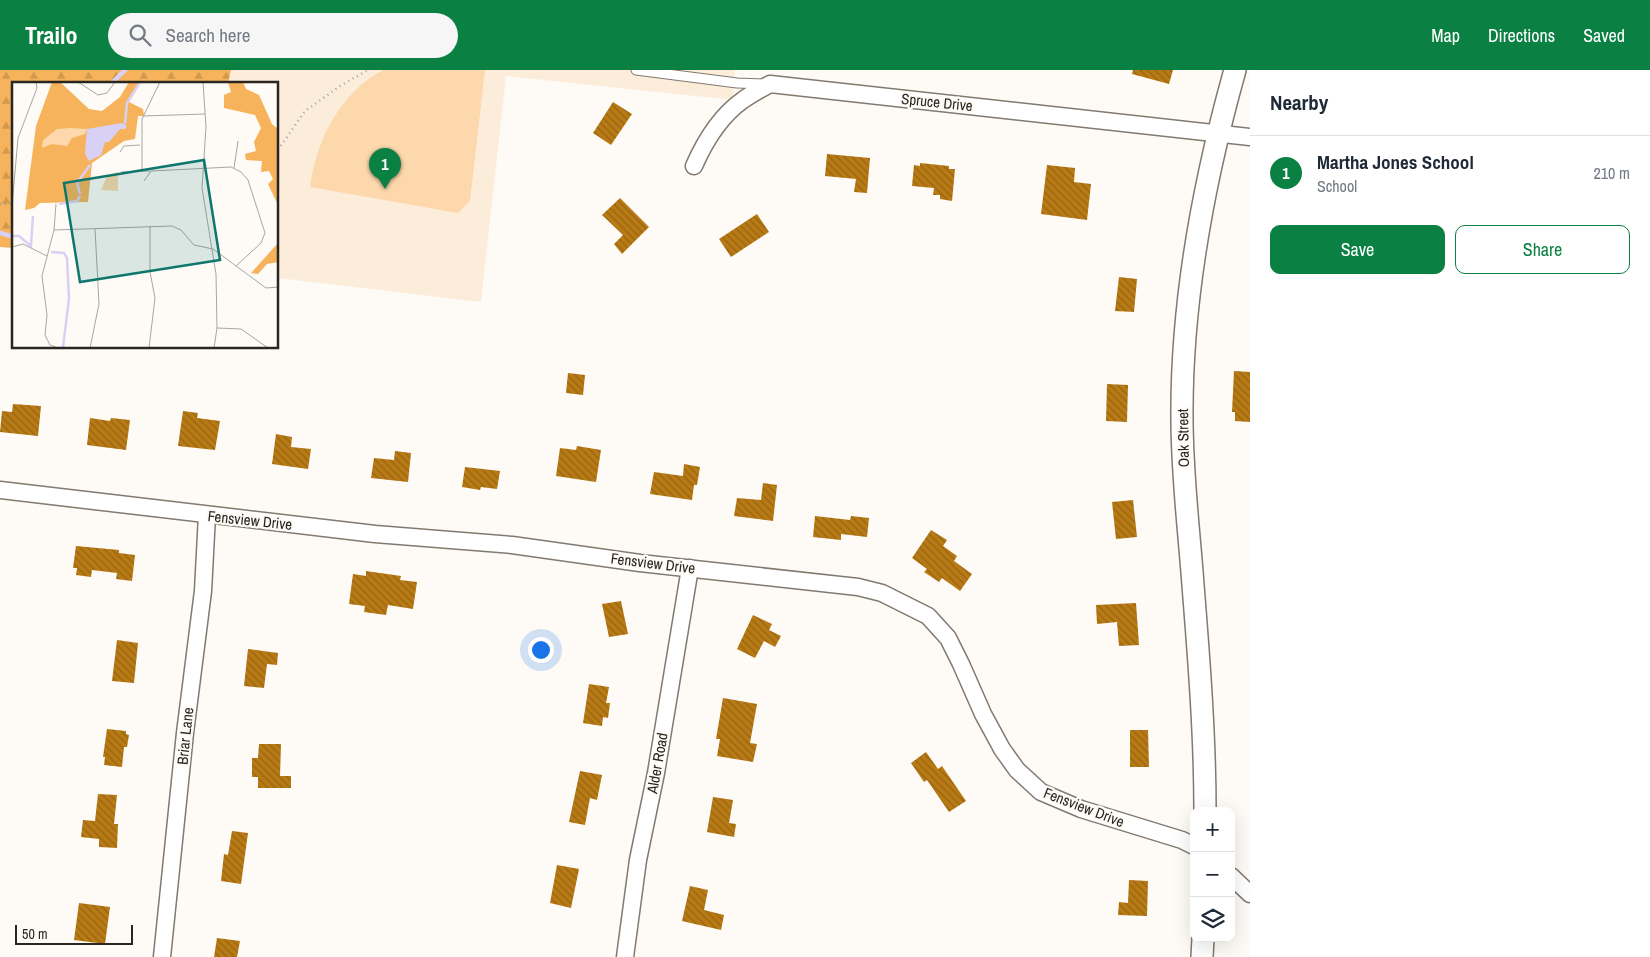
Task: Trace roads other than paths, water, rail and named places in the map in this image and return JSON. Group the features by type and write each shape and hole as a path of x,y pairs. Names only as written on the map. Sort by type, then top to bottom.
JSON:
{"street":[{"name":"Oak Street","path":"1205,807 1203,746 1184,474 1182,418 1187,310 1199,222 1218,133 1235,70"},
{"name":"Spruce Drive","path":"770,84 1250,137"},
{"path":"694,166 703,146 718,124 742,100 770,84"},
{"name":"Fensview Drive","path":"0,490 375,534 512,545 858,587 882,593 928,616 948,638 982,714 1002,749 1017,770 1041,792 1081,809 1190,844"},
{"name":"Briar Lane","path":"162,957 185,733 203,591 207,515"},
{"name":"Alder Road","path":"625,957 638,860 656,773 690,568"},
{"path":"1235,880 1250,894"},
{"path":"1202,957 1204,942"}],"lane":[{"path":"636,70 691,72 737,82 770,84"}],"waterway":[{"path":"113,82 125,70"},
{"path":"0,233 12,236"}],"place":[{"name":"Martha Jones School","path":"385,189"}]}
